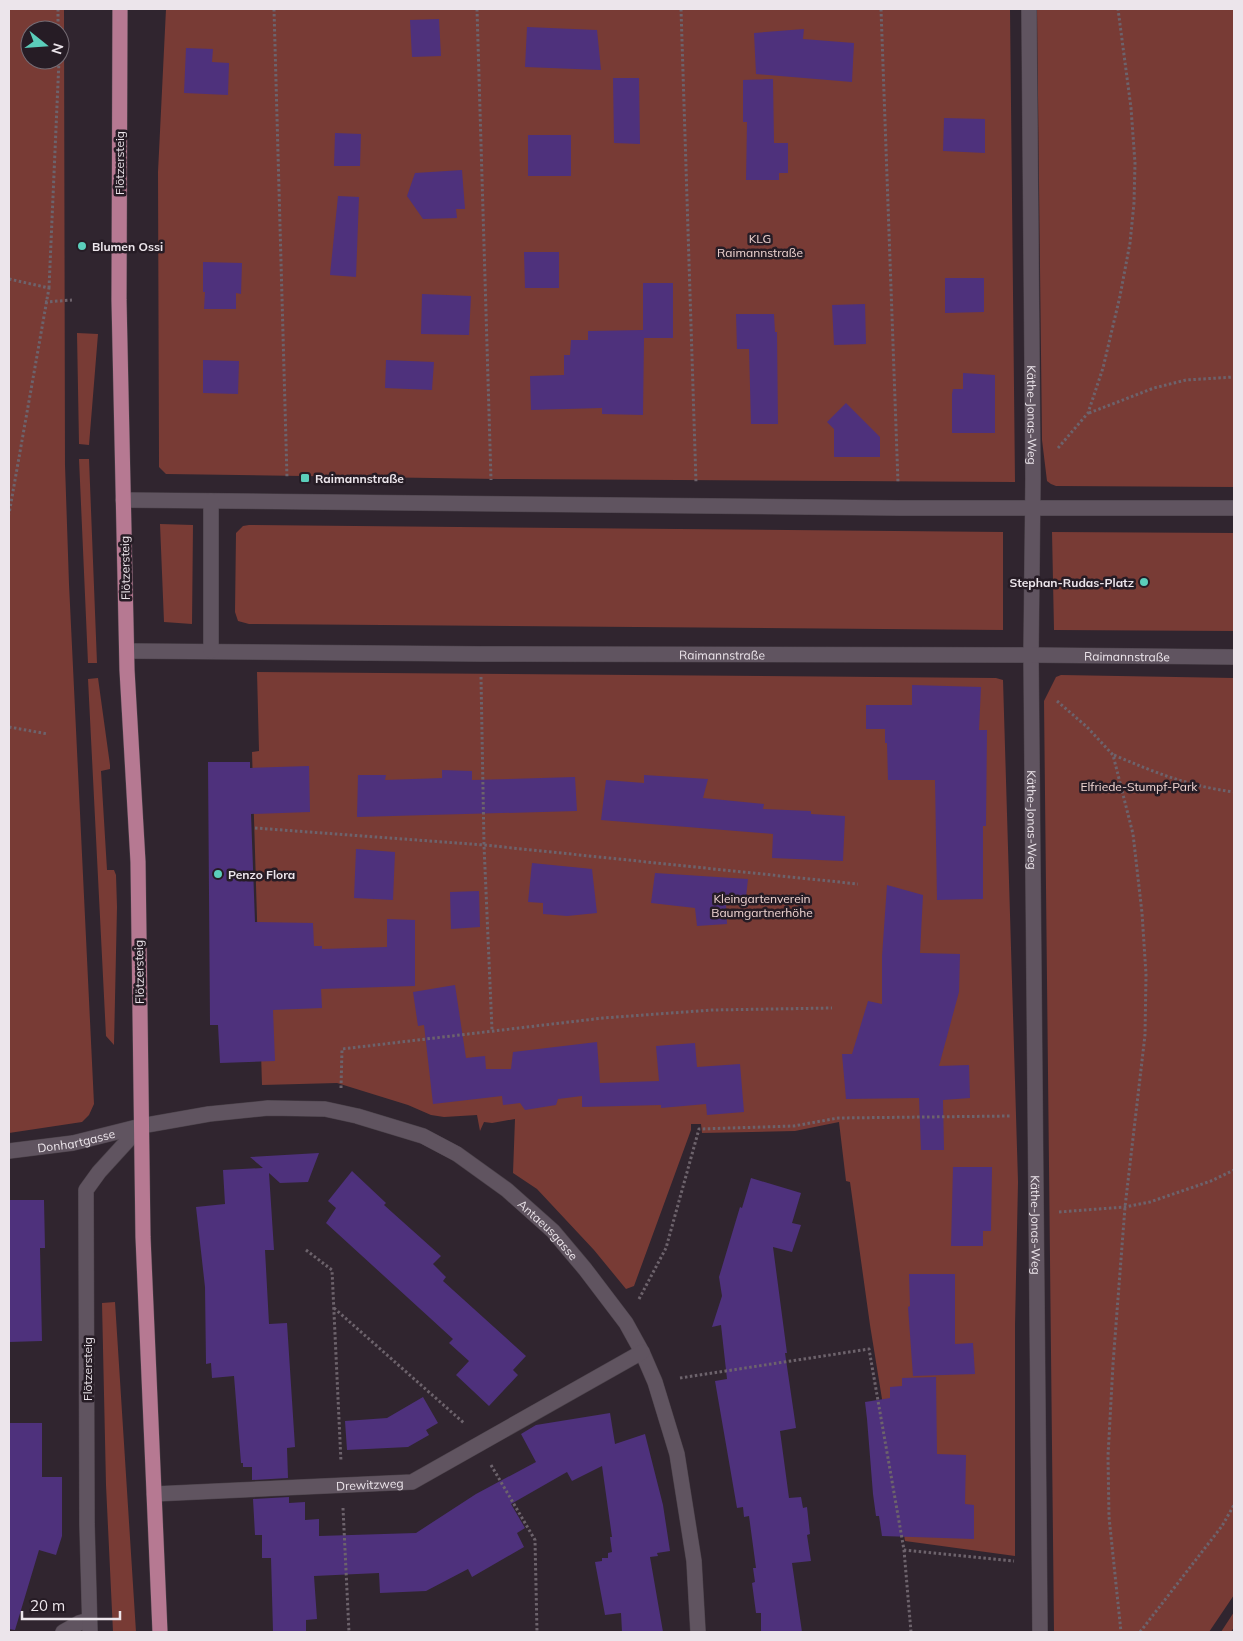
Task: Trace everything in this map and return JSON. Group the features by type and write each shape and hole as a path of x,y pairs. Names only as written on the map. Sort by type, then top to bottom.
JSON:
{"main road":[{"name":"Flötzersteig","path":"120,9 119,300 123,500 127,650 138,862 142,1237 160,1632"}],"street":[{"name":"Käthe-Jonas-Weg","path":"1029,9 1032,478 1031,655 1040,1632"},
{"path":"123,500 899,508 1234,508"},
{"path":"211,501 211,651"},
{"name":"Raimannstraße","path":"127,650 481,654 1234,657"},
{"name":"Antaeusgasse","path":"141,1126 209,1114 268,1108 325,1109 338,1112 423,1136 457,1154 507,1190 553,1231 626,1323 642,1352 655,1382 677,1454 694,1561 698,1632"},
{"name":"Donhartgasse","path":"9,1152 73,1143 141,1126"},
{"name":"Flötzersteig","path":"89,1626 86,1190 99,1172 141,1126"},
{"name":"Drewitzweg","path":"154,1494 412,1482 642,1352"},
{"path":"63,1632 79,1623 89,1626"}],"path":[{"path":"274,9 287,501"},
{"path":"477,9 492,504"},
{"path":"681,9 697,505"},
{"path":"881,9 899,508"},
{"path":"1032,478 1088,413 1103,368 1130,244 1134,203 1134,163 1131,108 1118,9"},
{"path":"9,514 48,288 59,70"},
{"path":"9,279 48,288"},
{"path":"45,302 72,300"},
{"path":"1088,413 1162,386 1186,380 1234,378"},
{"path":"481,654 484,845 492,1030"},
{"path":"1054,699 1087,727 1114,755 1150,771 1185,783 1234,792"},
{"path":"9,727 48,734"},
{"path":"1114,755 1132,834 1142,913 1146,974 1145,1035 1125,1207 1108,1456 1109,1518 1120,1632"},
{"path":"255,828 484,845 858,884"},
{"path":"338,1112 341,1091 342,1049 603,1018 712,1010 832,1008"},
{"path":"626,1323 666,1248 699,1129 794,1126 838,1118 1036,1116"},
{"path":"1037,1214 1125,1207 1150,1202 1211,1181 1234,1170"},
{"path":"306,1250 332,1270 349,1632"},
{"path":"334,1308 468,1426 535,1540 537,1632"},
{"path":"655,1382 869,1349 904,1550 911,1632"},
{"path":"1140,1632 1222,1526 1234,1505"},
{"path":"904,1550 1039,1564"}],"green space":[{"path":"9,9 64,9 64,20 20,20 20,70 64,70 65,465 94,1104 89,1115 82,1122 9,1133"},
{"name":"KLG Raimannstraße","path":"166,9 1010,9 1015,482 497,479 166,474 159,467 158,172"},
{"path":"1037,9 1234,9 1234,487 1056,486 1047,481 1042,440"},
{"path":"77,333 98,334 89,445 79,444"},
{"path":"79,459 89,459 97,663 88,663"},
{"path":"160,524 193,525 192,624 164,622"},
{"path":"243,526 1003,532 1003,630 249,624 238,621 235,612 236,533"},
{"name":"Stephan-Rudas-Platz","path":"1052,532 1234,533 1234,631 1054,630"},
{"name":"Kleingartenverein Baumgartnerhöhe","path":"257,672 996,678 1003,680 1018,1182 1015,1326 1015,1556 905,1541 870,1325 850,1182 846,1181 839,1122 795,1131 702,1133 701,1124 691,1124 691,1130 634,1286 626,1289 594,1250 537,1189 513,1173 515,1119 492,1123 484,1122 480,1131 477,1115 444,1117 431,1115 408,1105 337,1083 262,1085 252,752 259,751"},
{"name":"Elfriede-Stumpf-Park","path":"1061,675 1234,678 1234,1595 1209,1632 1054,1632 1044,701 1056,677"},
{"path":"98,678 110,765 110,769 101,771 107,870 114,870 116,875 114,1045 106,1036 88,679"},
{"path":"115,1302 136,1632 113,1632 106,1485 102,1303"},
{"path":"1234,1612 1234,1627 1231,1632 1221,1632"}],"building":[{"path":"439,19 441,56 412,57 410,20"},
{"path":"527,27 597,30 601,70 525,67"},
{"path":"804,29 803,39 854,43 852,82 756,74 754,33"},
{"path":"186,48 213,49 212,62 229,63 228,95 184,93"},
{"path":"613,78 639,78 640,144 614,143"},
{"path":"773,79 774,143 788,143 788,173 779,173 779,180 746,180 747,122 743,122 743,80"},
{"path":"944,118 985,119 985,153 943,151"},
{"path":"335,133 361,134 360,166 334,166"},
{"path":"528,135 571,135 571,176 528,176"},
{"path":"462,170 465,209 456,209 457,218 423,219 407,196 415,173"},
{"path":"338,196 359,197 356,277 330,275"},
{"path":"524,252 559,252 559,288 525,288"},
{"path":"203,262 242,263 241,294 236,293 236,309 204,309"},
{"path":"945,278 984,278 984,312 945,313"},
{"path":"643,283 673,283 673,338 644,338 643,415 602,414 602,408 531,410 530,376 564,375 564,355 570,355 571,340 588,340 588,331 643,330"},
{"path":"422,294 471,296 469,335 421,334"},
{"path":"865,304 866,344 834,345 832,305"},
{"path":"736,314 774,314 775,332 777,332 778,424 751,424 749,349 737,349"},
{"path":"203,360 239,361 238,394 203,393"},
{"path":"386,360 434,362 432,390 385,388"},
{"path":"963,373 995,375 995,433 952,433 952,394 953,389 963,389"},
{"path":"846,403 880,437 880,457 834,457 834,429 827,422"},
{"path":"912,685 981,687 979,730 987,730 986,826 983,826 983,899 937,900 935,780 888,780 885,729 866,729 866,705 912,705"},
{"path":"208,762 250,762 250,768 309,766 310,812 251,814 255,922 313,923 314,946 322,946 322,949 387,947 387,919 415,920 415,986 321,989 322,1008 273,1010 275,1061 220,1063 218,1025 210,1025"},
{"path":"442,770 472,771 472,780 575,777 577,811 357,817 358,775 386,775 385,780 442,778"},
{"path":"644,775 708,779 703,798 764,804 763,809 811,811 811,814 845,816 843,861 772,858 773,834 601,820 606,780 644,783"},
{"path":"356,849 395,852 393,900 354,898"},
{"path":"532,863 592,869 597,913 567,916 543,914 543,903 528,902"},
{"path":"655,873 748,879 745,906 726,903 727,924 697,926 695,908 651,903"},
{"path":"887,885 923,895 920,953 960,954 959,992 939,1066 969,1065 970,1098 943,1100 944,1150 921,1150 919,1098 846,1099 842,1054 852,1054 868,1001 882,1004 882,956"},
{"path":"479,891 480,927 451,929 450,892"},
{"path":"455,985 466,1058 485,1056 486,1069 511,1069 513,1052 597,1042 600,1083 659,1081 656,1046 695,1043 697,1067 740,1064 744,1112 707,1115 706,1104 661,1108 661,1105 582,1107 582,1096 558,1099 556,1105 525,1110 520,1103 503,1105 502,1096 433,1104 424,1025 418,1026 413,992"},
{"path":"319,1153 308,1182 280,1183 269,1173 274,1250 265,1250 269,1324 287,1323 295,1447 287,1448 288,1478 252,1480 252,1467 243,1467 243,1463 241,1463 234,1376 212,1378 211,1363 206,1364 205,1287 196,1207 225,1204 223,1170 263,1168 250,1157"},
{"path":"953,1167 992,1167 991,1231 983,1231 983,1246 951,1246"},
{"path":"352,1171 386,1203 384,1205 441,1256 433,1264 446,1277 443,1281 526,1356 513,1370 518,1375 489,1406 456,1375 469,1361 449,1343 453,1339 326,1223 336,1208 328,1201"},
{"path":"751,1178 801,1193 792,1223 801,1225 792,1252 773,1247 796,1428 780,1431 789,1498 801,1497 803,1508 807,1507 810,1534 807,1535 811,1561 792,1563 802,1632 761,1632 761,1613 756,1613 752,1583 755,1582 753,1568 756,1568 749,1516 744,1517 743,1507 737,1508 715,1381 727,1379 721,1325 712,1327 722,1296 719,1277 740,1207 742,1208"},
{"path":"9,1200 44,1200 45,1248 40,1248 42,1341 9,1342"},
{"path":"909,1274 955,1274 955,1344 973,1343 975,1374 913,1376 908,1307 910,1306"},
{"path":"936,1377 937,1454 966,1455 965,1504 974,1505 974,1539 882,1536 879,1516 876,1516 873,1494 865,1402 890,1398 890,1387 902,1386 902,1378"},
{"path":"423,1397 438,1423 426,1430 429,1435 408,1447 347,1450 345,1421 387,1418"},
{"path":"610,1413 615,1444 645,1434 663,1505 670,1551 657,1553 658,1556 650,1557 663,1632 622,1632 621,1613 605,1615 595,1562 602,1561 602,1558 608,1558 608,1553 612,1552 610,1537 612,1537 602,1466 572,1481 567,1472 511,1504 525,1528 517,1533 524,1547 472,1577 468,1569 426,1591 380,1593 379,1573 314,1576 317,1619 306,1620 306,1632 273,1632 271,1558 262,1558 262,1535 255,1535 253,1499 289,1497 289,1503 305,1502 305,1520 319,1519 319,1536 416,1533 476,1494 536,1462 521,1434 536,1425"},
{"path":"9,1423 42,1423 42,1477 62,1477 62,1536 56,1555 39,1550 15,1630 9,1629"}],"place":[{"name":"Blumen Ossi","path":"82,246"},
{"name":"Raimannstraße","path":"305,478"},
{"name":"Stephan-Rudas-Platz","path":"1144,582"},
{"name":"Penzo Flora","path":"218,874"}]}
